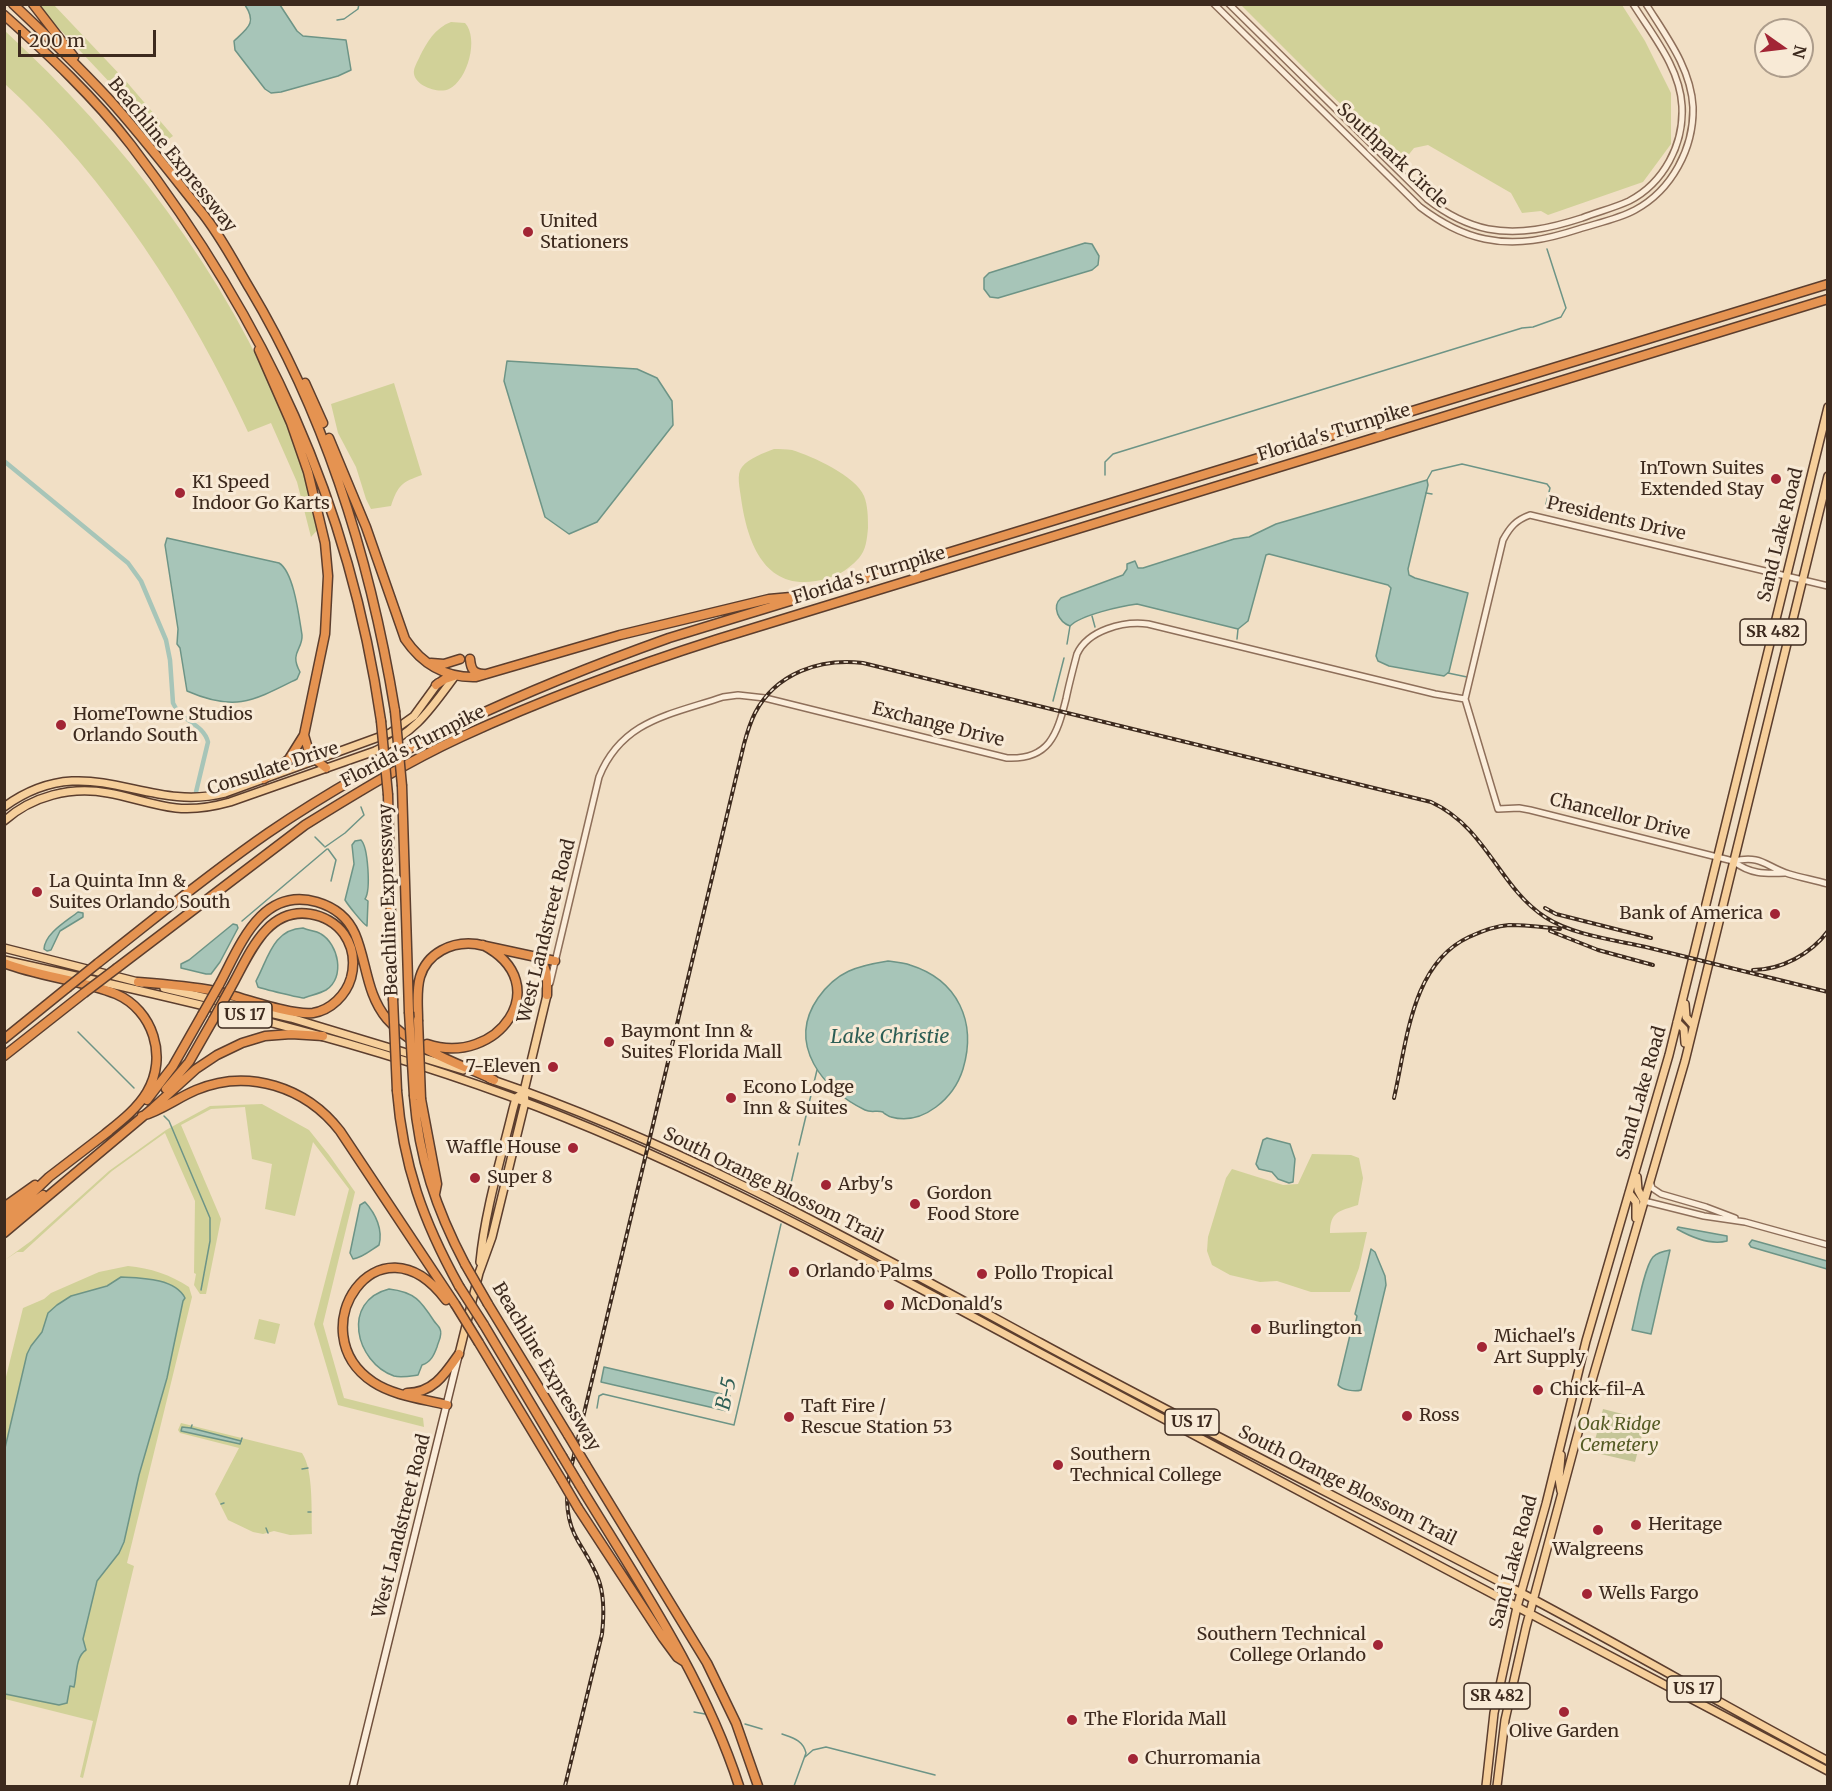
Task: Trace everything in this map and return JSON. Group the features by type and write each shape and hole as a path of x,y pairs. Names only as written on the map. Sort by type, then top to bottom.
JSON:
{"highway":[{"name":"Beachline Expressway","path":"13,4 92,81 199,209 243,277 291,366 327,447 353,527 375,608 395,711 402,786 409,1012 421,1151 435,1198 450,1235 488,1304 707,1663 736,1723 758,1786"},
{"path":"33,4 92,81"},
{"name":"Beachline Expressway","path":"4,15 75,82 131,145 195,233 249,321 294,413 332,511 358,605 381,721 388,795 397,1090 400,1129 414,1187 435,1240 459,1286 682,1653 706,1701 739,1786"},
{"name":"Florida's Turnpike","path":"4,1039 98,963 268,833 348,783 420,743 488,709 573,673 669,638 1827,284"},
{"name":"Florida's Turnpike","path":"4,1056 305,825 460,737 577,688 710,642 1827,299"},
{"path":"249,321 261,356 301,448 313,487 325,543 328,593 325,634 304,735 289,759 264,779"},
{"path":"291,366 306,383 314,401 366,527 405,639 440,677 476,677 620,634 769,599 807,596"},
{"path":"423,659 441,665 460,659"},
{"path":"470,659 472,670 486,674"},
{"path":"304,735 307,750 315,761 326,768"},
{"path":"4,1207 49,1177 138,1109 178,1059 250,929 260,916 274,906 298,900 314,901 326,905 346,920 356,938 374,992 385,1010 413,1037 442,1047 458,1048 475,1045 488,1039 505,1025 513,1014 517,997 516,984 510,968 497,953 483,945"},
{"path":"138,982 201,988 295,1012 313,1013 331,1005 345,990 353,968 350,946 340,930 321,917 305,913 286,916 273,922 262,933 230,989 213,1020 187,1065 164,1092 150,1104 142,1116"},
{"path":"417,1098 418,982 423,969 431,959 441,951 468,943 555,961"},
{"path":"536,956 545,967 548,976 547,995"},
{"path":"4,962 114,993 134,1006 148,1023 157,1053 152,1082 136,1106 105,1134"},
{"path":"367,974 371,992 378,1006 401,1032 418,1044 494,1080"},
{"path":"4,1233 196,1069 230,1048 253,1039 275,1035 323,1036"},
{"path":"142,1116 155,1113 199,1089 232,1081 270,1084 300,1096 323,1113 340,1131 479,1343 578,1508 663,1638 677,1657 685,1662"},
{"path":"4,1223 75,1172"},
{"path":"4,1216 49,1177"},
{"path":"447,1406 392,1392 366,1377 354,1364 348,1351 343,1320 347,1303 361,1281 374,1273 387,1269 403,1269 416,1273 430,1282 454,1307"},
{"path":"392,1392 414,1393 427,1390 443,1377 459,1354"}],"main road":[{"name":"Sand Lake Road","path":"1486,1786 1494,1713 1517,1607 1586,1341 1677,1022 1827,408"},
{"name":"Sand Lake Road","path":"1497,1786 1505,1720 1533,1600 1596,1366 1685,1061 1827,476"},
{"name":"Consulate Drive","path":"4,821 23,807 46,796 64,792 106,792 175,808 212,807 230,802 375,751 393,742 427,715 455,676"},
{"path":"411,728 440,690 440,677"},
{"name":"Consulate Drive","path":"4,807 37,788 70,781 103,781 169,796 193,798 225,793 375,740 404,725 414,716 440,677"},
{"name":"South Orange Blossom Trail","path":"4,948 275,1014 364,1039 524,1091 600,1121 707,1168 804,1215 1343,1502 1608,1639 1827,1761"},
{"name":"South Orange Blossom Trail","path":"4,962 195,1003 323,1036 516,1098 684,1168 813,1231 1827,1771"},
{"path":"1686,986 1686,1017 1693,1025"},
{"name":"West Landstreet Road","path":"353,1786 479,1273 492,1237 525,1102 524,1091 547,995"},
{"path":"1677,1022 1684,1029 1686,1036 1685,1061"},
{"path":"516,1098 524,1091"},
{"name":"West Landstreet Road","path":"479,1273 482,1242 516,1098"},
{"path":"1640,1157 1637,1181 1640,1196 1644,1202"},
{"path":"684,1168 689,1165 707,1168"},
{"path":"1629,1193 1636,1202 1636,1228"},
{"path":"1562,1494 1559,1479 1564,1425"},
{"path":"1731,1720 1737,1721 1746,1717"},
{"path":"1742,1726 1751,1723 1758,1724"}],"street":[{"name":"Southpark Circle","path":"1214,4 1420,207 1437,220 1467,234 1497,241 1515,242 1551,237 1619,217 1636,209 1663,188 1682,160 1689,142 1692,123 1691,90 1678,56 1646,4"},
{"name":"Southpark Circle","path":"1229,4 1427,199 1443,211 1485,228 1532,231 1565,223 1631,200 1655,180 1672,156 1679,139 1680,92 1669,61 1633,4"},
{"name":"Presidents Drive","path":"1465,699 1503,540 1519,519 1530,515 1542,516 1827,586"},
{"name":"Exchange Drive","path":"599,777 613,750 636,728 723,697 738,695 765,698 1007,758 1019,758 1033,754 1045,748 1059,726 1077,654 1082,644 1097,634 1135,623 1435,694 1465,699"},
{"name":"Chancellor Drive","path":"1465,699 1498,809 1530,810 1733,861 1745,870 1770,874 1787,873"},
{"name":"West Landstreet Road","path":"547,995 599,777"},
{"name":"Chancellor Drive","path":"1733,861 1748,858 1787,873 1827,884"},
{"path":"1650,1181 1652,1188 1661,1194 1706,1207 1745,1222 1827,1245"},
{"path":"1644,1202 1704,1216 1745,1222"}],"green space":[{"path":"37,5 54,5 125,80 173,136 163,143"},
{"path":"1241,5 1622,5 1645,41 1671,93 1671,144 1643,182 1548,215 1541,211 1522,213 1511,193 1428,145 1414,148 1406,158 1398,152 1392,153"},
{"path":"451,22 465,23 469,30 471,48 469,58 456,84 449,89 434,90 419,82 414,69 432,36"},
{"path":"4,30 48,72 130,163 202,261 234,313 262,367 297,449 320,527 311,537 297,482 271,423 248,432 200,338 173,291 143,246 78,160 5,84"},
{"path":"394,383 422,475 402,485 391,506 371,509 356,467 338,433 331,404"},
{"path":"774,449 792,450 821,462 852,481 864,496 868,524 865,548 859,558 839,574 816,581 798,582 783,578 761,559 753,545 744,514 739,474 742,467 749,461"},
{"path":"262,1104 309,1130 355,1192 323,1324 344,1398 423,1418 424,1427 338,1405 314,1324 349,1189 313,1142 295,1216 265,1209 272,1164 252,1159 245,1107 211,1109 181,1125 221,1219 206,1294 200,1294 194,1285 196,1274 194,1273 195,1201 165,1133 112,1171 23,1252 17,1252 5,1260 31,1241 109,1171 166,1130 210,1106"},
{"path":"1312,1154 1351,1155 1359,1158 1363,1178 1358,1205 1337,1213 1330,1226 1330,1233 1367,1232 1359,1268 1350,1292 1311,1292 1277,1281 1260,1282 1230,1275 1212,1265 1207,1251 1208,1237 1226,1178 1232,1169 1283,1185 1298,1184"},
{"path":"128,1266 152,1270 175,1279 189,1287 192,1297 127,1563 134,1566 83,1778 80,1777 93,1721 5,1699 4,1385 23,1308 99,1272"},
{"path":"259,1319 280,1324 275,1344 254,1339"},
{"name":"Oak Ridge Cemetery","path":"1603,1409 1646,1420 1635,1462 1592,1452"},
{"path":"181,1423 302,1453 310,1481 312,1534 290,1535 274,1531 263,1534 253,1532 228,1520 215,1494 239,1448 180,1433 178,1430"}],"water":[{"path":"245,5 280,5 297,31 303,36 346,40 351,70 338,76 271,93 265,89 235,50 234,41 247,29 250,21 249,11"},
{"path":"1085,243 1092,244 1099,256 1098,265 1092,270 998,298 990,297 984,289 984,278 989,273"},
{"path":"507,361 637,369 657,378 672,401 673,425 597,522 569,534 545,517 504,381"},
{"path":"1427,480 1428,485 1408,569 1409,575 1468,593 1449,672 1444,676 1389,666 1378,661 1376,656 1391,588 1388,585 1269,554 1266,555 1248,621 1238,629 1137,604 1092,615 1070,626 1058,614 1057,606 1061,598 1123,575 1127,564 1135,561 1138,568 1143,568 1234,539 1249,537 1276,524"},
{"path":"167,538 279,563 284,568 295,596 302,635 296,655 300,672 297,679 256,698 244,701 218,701 187,691 180,648 177,644 178,629 165,545"},
{"path":"361,840 368,869 365,899 368,901 367,926 345,900 354,864 352,845 355,841"},
{"path":"78,912 83,913 83,917 60,931 51,950 44,949 52,933"},
{"path":"233,924 238,928 211,974 181,968 181,964"},
{"path":"303,928 321,934 332,945 338,969 332,984 324,991 304,998 258,987 256,981 278,939 293,930"},
{"name":"Lake Christie","path":"888,961 910,965 927,972 952,992 965,1019 967,1035 967,1052 963,1069 952,1090 936,1107 914,1117 903,1119 891,1117 883,1112 867,1111 835,1091 814,1064 808,1048 806,1032 809,1015 818,998 833,982 849,971"},
{"path":"1267,1138 1290,1144 1295,1159 1293,1182 1278,1179 1272,1172 1259,1169 1256,1164 1263,1140"},
{"path":"365,1202 378,1222 379,1245 353,1259 350,1253 360,1205"},
{"path":"1678,1227 1727,1236 1727,1241 1701,1240 1677,1229"},
{"path":"1752,1240 1827,1261 1827,1269 1751,1247 1749,1244"},
{"path":"1371,1249 1375,1252 1385,1276 1386,1285 1361,1390 1355,1391 1338,1385 1350,1335 1353,1334 1357,1316 1355,1314"},
{"path":"1670,1250 1651,1334 1632,1330 1643,1281 1650,1262 1656,1254"},
{"path":"121,1277 157,1280 174,1286 185,1298 167,1378 139,1475 124,1542 119,1553 97,1581 83,1639 86,1650 78,1662 74,1687 70,1686 67,1703 59,1705 5,1694 5,1448 27,1354 42,1332 48,1313 57,1305 71,1296 107,1286"},
{"path":"389,1289 405,1292 416,1299 441,1331 433,1355 428,1362 422,1365 418,1375 394,1376 381,1369 370,1358 363,1345 359,1332 359,1318 364,1306 374,1296"},
{"path":"604,1367 730,1396 727,1411 601,1382"},
{"path":"182,1427 241,1441 240,1444 181,1431"}],"waterway":[{"path":"337,20 344,19 358,9 359,4"},
{"path":"1105,475 1105,462 1113,454 1561,317 1566,308 1547,249"},
{"path":"4,461 128,563 141,581 166,640 173,703 181,714 201,730 208,742 196,792"},
{"path":"1427,480 1432,471 1462,464 1547,484 1550,488 1545,508"},
{"path":"1426,493 1432,494"},
{"path":"1092,616 1095,627"},
{"path":"1067,644 1070,626"},
{"path":"1237,639 1238,629"},
{"path":"1053,701 1064,658"},
{"path":"1448,673 1467,677"},
{"path":"325,847 345,833 364,815 361,807"},
{"path":"315,837 324,846"},
{"path":"242,921 327,849"},
{"path":"328,849 336,860 331,881"},
{"path":"78,1032 134,1088"},
{"name":"B-5","path":"799,1145 817,1070"},
{"path":"164,1116 169,1121 210,1218 210,1241 201,1290"},
{"name":"B-5","path":"791,1183 798,1153"},
{"name":"B-5","path":"787,1199 789,1191"},
{"name":"B-5","path":"597,1408 599,1396 603,1394 734,1425 781,1224"},
{"path":"302,1469 308,1468"},
{"path":"266,1528 268,1533"},
{"name":"B-5","path":"694,1712 705,1714"},
{"name":"B-5","path":"745,1724 762,1729"},
{"name":"B-5","path":"782,1734 800,1742 806,1753 794,1786"},
{"path":"805,1757 813,1750 826,1747 935,1775"}],"railway":[{"path":"565,1786 602,1634 603,1613 603,1599 598,1578 574,1533 568,1516 567,1490 570,1472 744,744 753,717 764,699 787,678 815,666 831,663 863,663 1431,802 1450,813 1466,827 1515,890 1545,917 1556,923 1594,936 1828,992"},
{"path":"1545,908 1556,914 1651,938"},
{"path":"1394,1098 1408,1030 1423,985 1435,966 1450,949 1469,937 1499,926 1522,925 1560,929"},
{"path":"1550,931 1598,950 1653,965"},
{"path":"1753,970 1774,967 1795,959 1813,947 1828,931"}],"place":[{"name":"United Stationers","path":"528,232"},
{"name":"InTown Suites Extended Stay","path":"1776,479"},
{"name":"K1 Speed Indoor Go Karts","path":"180,493"},
{"name":"HomeTowne Studios Orlando South","path":"61,725"},
{"name":"La Quinta Inn & Suites Orlando South","path":"37,892"},
{"name":"Bank of America","path":"1775,914"},
{"name":"Baymont Inn & Suites Florida Mall","path":"609,1042"},
{"name":"7-Eleven","path":"553,1067"},
{"name":"Econo Lodge Inn & Suites","path":"731,1098"},
{"name":"Waffle House","path":"573,1148"},
{"name":"Super 8","path":"475,1178"},
{"name":"Arby's","path":"826,1185"},
{"name":"Gordon Food Store","path":"915,1204"},
{"name":"Orlando Palms","path":"794,1272"},
{"name":"Pollo Tropical","path":"982,1274"},
{"name":"McDonald's","path":"889,1305"},
{"name":"Burlington","path":"1256,1329"},
{"name":"Michael's Art Supply","path":"1482,1347"},
{"name":"Chick-fil-A","path":"1538,1390"},
{"name":"Ross","path":"1407,1416"},
{"name":"Taft Fire / Rescue Station 53","path":"789,1417"},
{"name":"Southern Technical College","path":"1058,1465"},
{"name":"Heritage","path":"1636,1525"},
{"name":"Walgreens","path":"1598,1530"},
{"name":"Wells Fargo","path":"1587,1594"},
{"name":"Southern Technical College Orlando","path":"1378,1645"},
{"name":"Olive Garden","path":"1564,1712"},
{"name":"The Florida Mall","path":"1072,1720"},
{"name":"Churromania","path":"1133,1759"}]}
